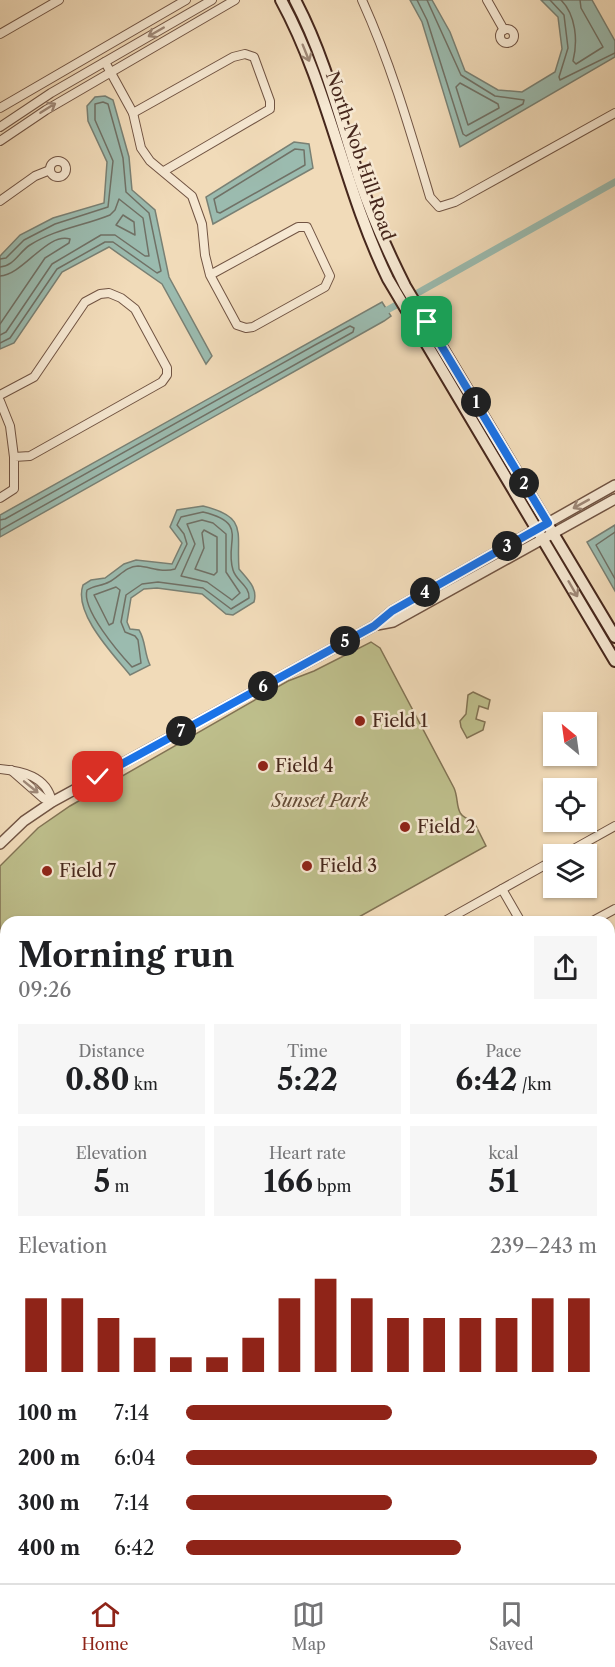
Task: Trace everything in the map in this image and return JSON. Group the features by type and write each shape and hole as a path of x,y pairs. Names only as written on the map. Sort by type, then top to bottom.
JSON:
{"main road":[{"name":"North Nob Hill Road","path":"281,0 319,82 362,221 394,291 615,661"},
{"name":"North Nob Hill Road","path":"295,0 329,77 373,216 405,286 615,637"}],"street":[{"path":"0,34 59,0"},
{"path":"0,108 186,0"},
{"path":"0,127 105,62 212,0"},
{"path":"0,141 45,110 235,0"},
{"path":"362,0 379,36 398,91 430,197 439,207 456,202 615,113"},
{"path":"487,0 504,30"},
{"path":"133,113 234,57 245,54 254,57 270,101 270,109 164,171"},
{"path":"105,62 133,113 141,148 150,161 192,196 199,210 204,255 210,275 237,324 246,328 253,327 325,287 330,276 307,227 298,227 210,275"},
{"path":"0,201 35,176 50,170"},
{"path":"0,395 34,377 85,303 99,294 110,293 135,309 167,368 167,375 162,382 30,456 14,457"},
{"path":"0,401 10,426 14,457 14,489 0,498"},
{"path":"0,844 24,821 52,802 374,626 392,611 540,533 548,523 615,485"},
{"path":"540,533 554,533 615,499"},
{"path":"0,769 20,770 30,774 50,792 52,802"},
{"path":"583,844 615,826"},
{"path":"454,916 543,866"},
{"path":"502,890 517,916"}],"green space":[{"name":"Sunset Park","path":"371,642 380,648 454,788 462,816 473,820 486,846 361,916 0,916 0,866 38,828 70,806 288,681 314,671"},
{"path":"473,692 490,700 488,709 479,706 476,719 485,722 483,730 467,738 460,721 466,714 468,695"}],"water":[{"path":"410,0 432,0 450,32 465,71 498,90 522,92 555,72 562,49 558,17 541,0 592,0 615,41 615,57 460,147 422,22"},
{"path":"105,96 113,100 129,157 132,190 155,210 169,277 212,356 206,364 162,284 109,247 62,272 14,343 0,349 0,256 20,235 53,218 104,203 107,162 88,121 87,106 95,97"},
{"path":"294,142 309,144 313,168 213,224 206,197"},
{"path":"382,302 391,316 384,321 0,537 0,515"},
{"path":"203,506 218,510 234,521 238,536 239,569 255,592 254,602 233,615 226,614 202,594 157,588 144,589 131,598 127,622 130,629 139,630 150,665 130,675 96,633 89,620 81,596 83,585 91,580 105,578 124,564 136,560 172,564 182,543 170,527 177,510"},
{"path":"615,525 615,591 587,542"}],"waterway":[{"path":"382,313 615,182"}],"place":[{"name":"Field 1","path":"360,721"},
{"name":"Field 4","path":"263,766"},
{"name":"Field 2","path":"405,827"},
{"name":"Field 3","path":"307,866"},
{"name":"Field 7","path":"47,871"}],"route":[{"path":"98,777 374,626 392,611 548,523 427,322"}]}
